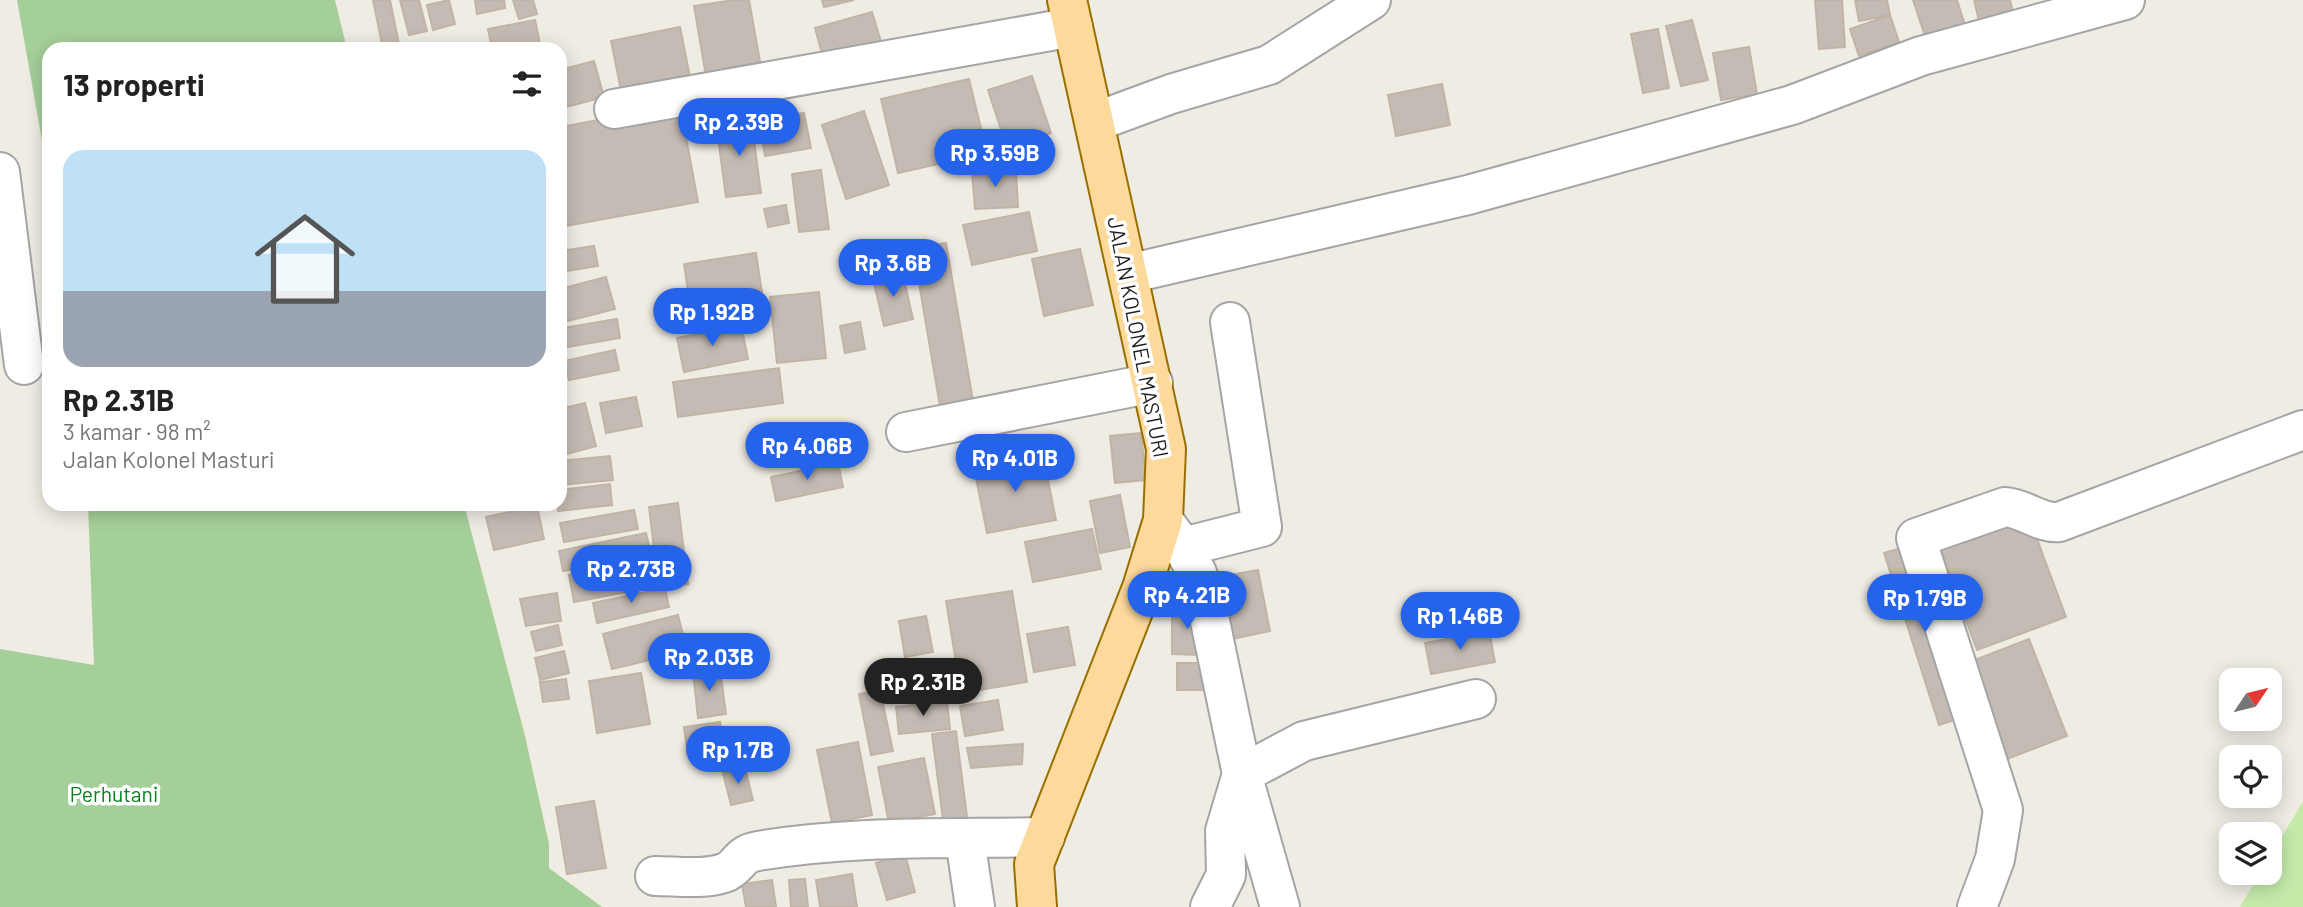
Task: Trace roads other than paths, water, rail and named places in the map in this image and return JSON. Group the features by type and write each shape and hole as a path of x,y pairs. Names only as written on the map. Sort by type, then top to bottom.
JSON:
{"main road":[{"name":"JALAN KOLONEL MASTURI","path":"1037,907 1034,864 1142,588 1173,533 1166,449 1153,383 1070,14"}],"street":[{"path":"1095,122 1171,94 1269,65 1371,0"},
{"path":"1128,274 1468,195 1625,152 1792,105 1921,56 2125,0"},
{"path":"614,109 1070,14"},
{"path":"0,172 24,365"},
{"path":"1230,322 1262,527 1173,533 1197,573 1206,602 1242,774 1280,907"},
{"path":"906,432 1153,383"},
{"path":"1977,907 1995,859 2003,810 1916,538 2005,507 2015,507 2050,523 2059,522 2303,430"},
{"path":"1210,907 1226,876 1225,831 1242,774 1304,741 1476,699"},
{"path":"655,876 726,873 744,854 831,842 1045,837"},
{"path":"965,839 975,907"}],"park label":[{"name":"Perhutani","path":"114,793"}]}
